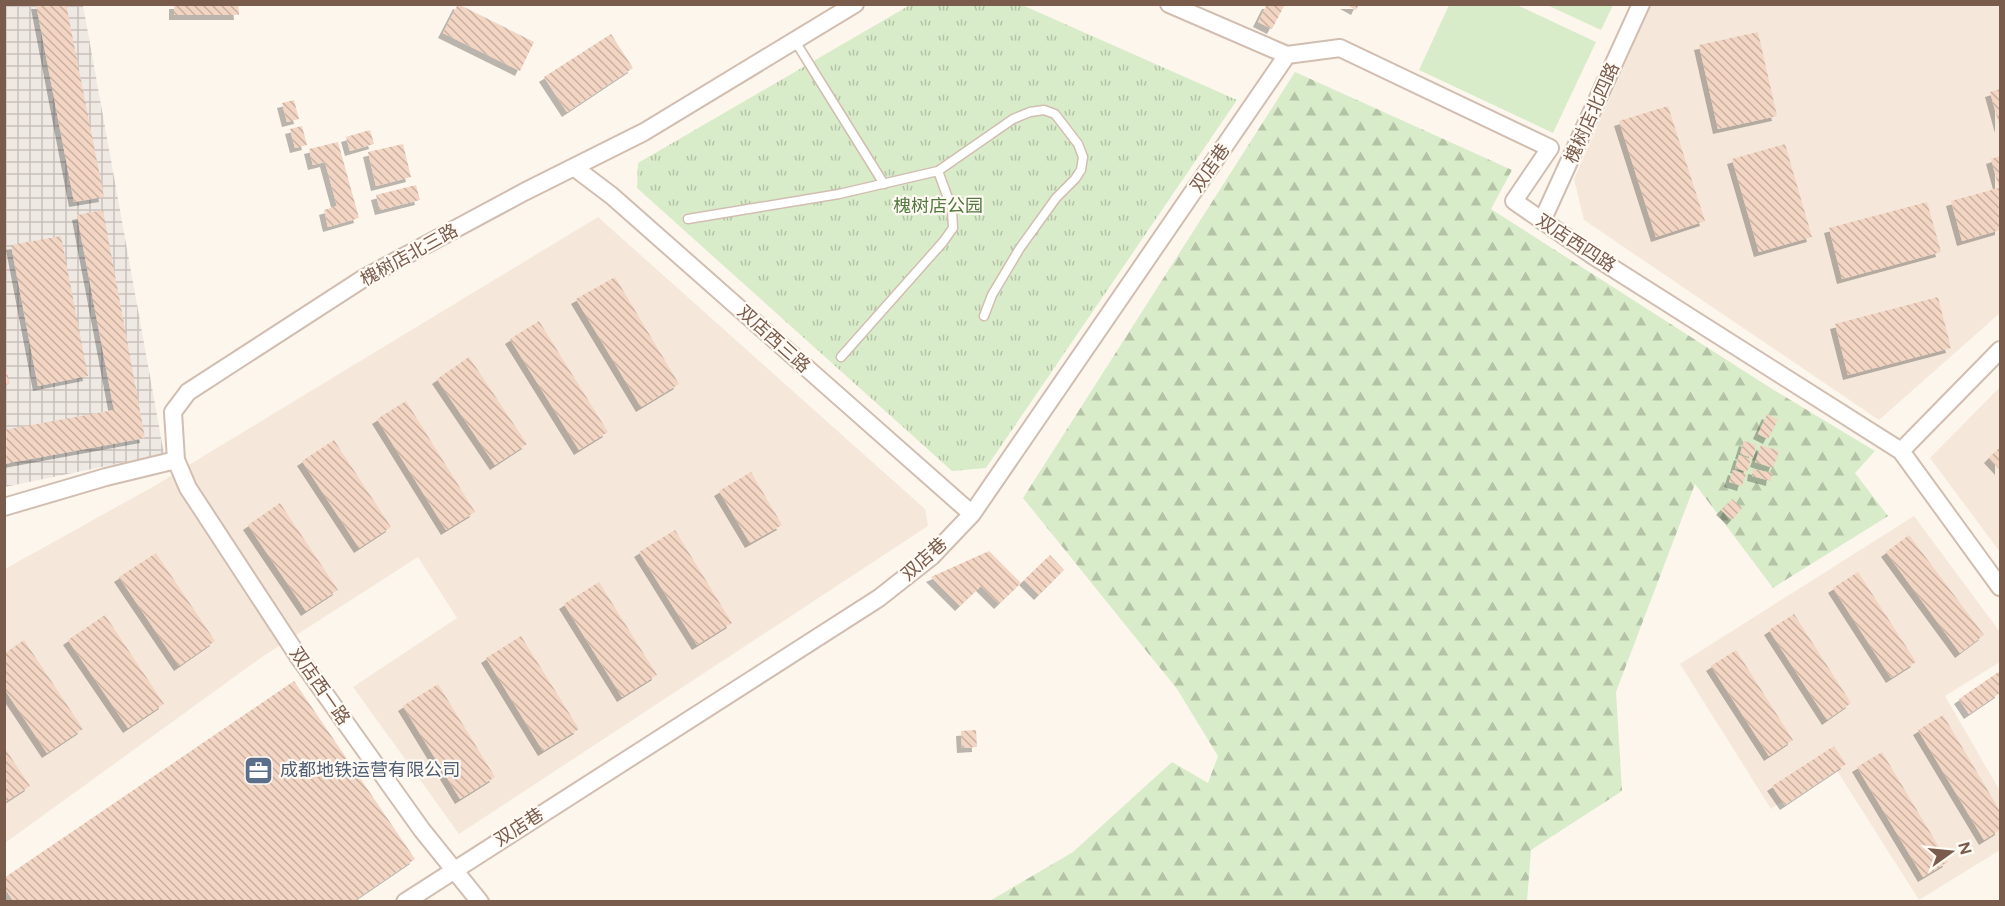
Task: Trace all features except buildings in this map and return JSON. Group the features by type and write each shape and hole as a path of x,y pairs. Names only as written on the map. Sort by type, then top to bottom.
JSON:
{"street":[{"name":"槐树店北三路","path":"176,460 173,412 188,392 364,278 524,192 644,132 855,4"},
{"path":"1169,4 1287,55"},
{"name":"槐树店北四路","path":"1542,221 1641,4"},
{"name":"双店西四路","path":"1287,55 1340,48 1550,148 1514,201 1901,452 2001,587"},
{"name":"双店巷","path":"405,902 879,598 931,557 972,514 1287,55"},
{"name":"双店西三路","path":"575,168 621,204 972,514"},
{"path":"1901,452 2001,350"},
{"path":"4,507 106,477 176,460"},
{"name":"双店西一路","path":"176,460 188,488 300,659 422,830 480,902"}],"lane":[{"path":"795,41 884,184"},
{"path":"688,219 839,194 938,171 1013,119 1030,112 1044,110 1055,114 1078,144 1083,157 1081,170 1056,198 1020,248 992,295 984,316"},
{"path":"841,357 943,242 952,228 952,209 938,171"}],"shaded area":[{"path":"5,5 83,5 164,454 5,487"},
{"path":"1651,5 2000,5 2000,313 1879,420 1584,220 1574,179"},
{"path":"598,217 925,509 928,526 459,834 353,687 457,618 418,557 262,657 5,843 5,569 156,485"},
{"path":"2000,387 2000,552 1930,458"},
{"path":"1914,516 2000,632 2000,662 1945,696 2000,791 2000,850 1919,900 1834,766 1771,809 1680,664"}],"green space":[{"name":"槐树店公园","path":"910,5 1022,5 1237,100 986,468 952,471 637,188 638,163"},
{"path":"1449,5 1517,5 1596,42 1553,133 1419,70"},
{"path":"1547,5 1613,5 1601,30"},
{"path":"1295,72 1512,170 1491,209 1769,387 1875,451 1855,473 1888,516 1773,588 1695,484 1616,692 1622,791 1531,850 1527,901 988,902 1073,852 1172,762 1208,783 1218,756 1177,689 1023,498"}],"place":[{"name":"成都地铁运营有限公司","path":"259,770"}]}
